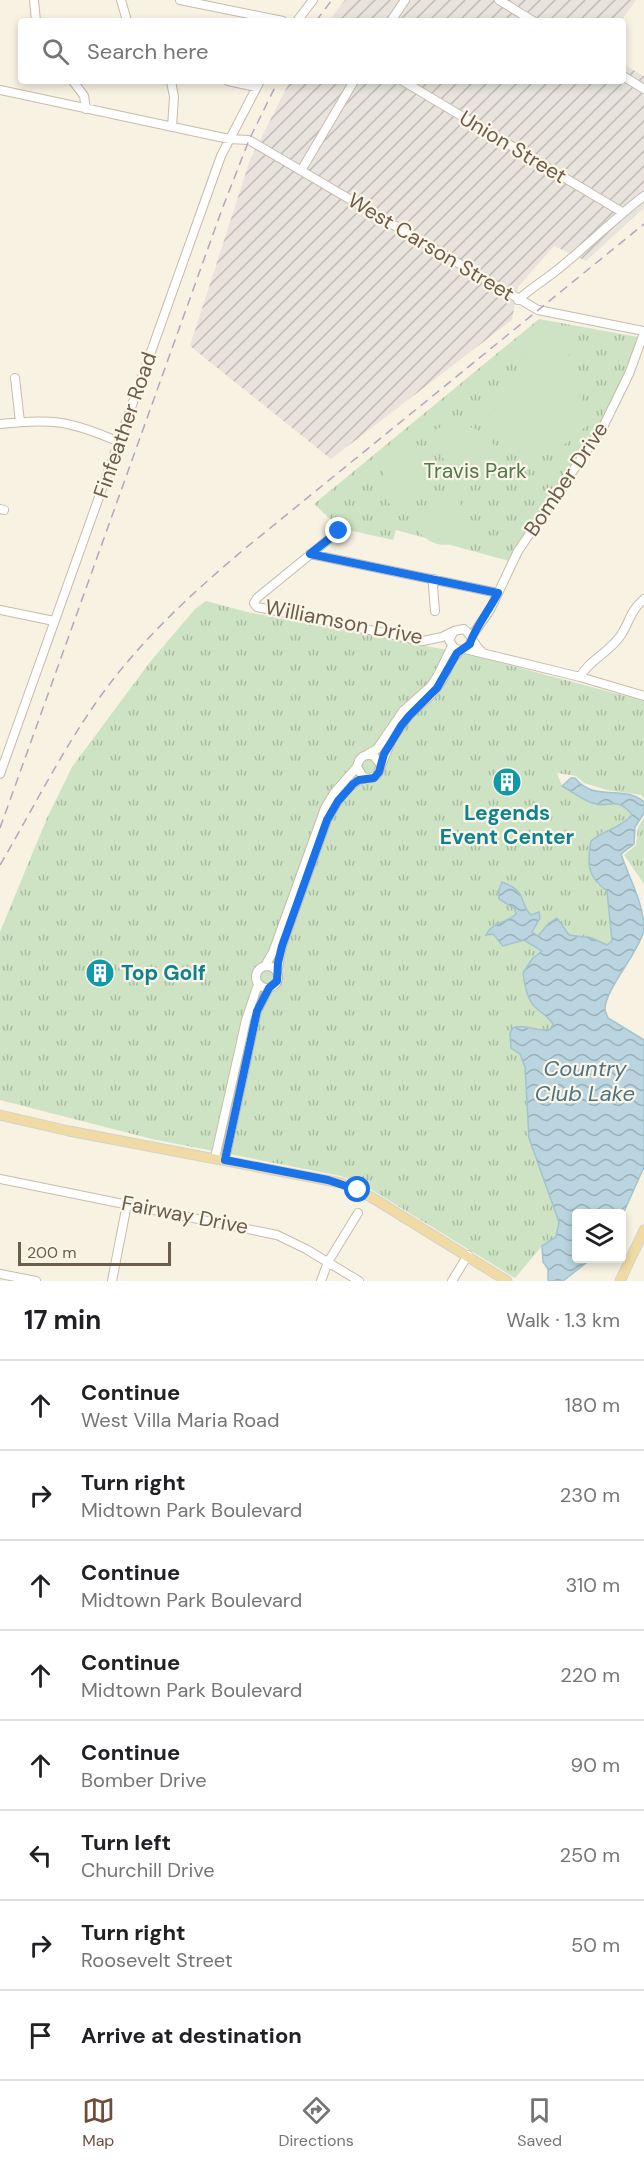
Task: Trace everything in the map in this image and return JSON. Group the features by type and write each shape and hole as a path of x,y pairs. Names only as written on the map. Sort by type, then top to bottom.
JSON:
{"main road":[{"path":"0,1115 69,1131 341,1183 371,1197 507,1281"},
{"path":"620,1281 644,1230"}],"street":[{"path":"34,0 36,18"},
{"path":"121,0 126,18"},
{"path":"180,0 268,18"},
{"path":"299,18 313,0"},
{"path":"393,18 405,0"},
{"path":"499,0 528,18"},
{"path":"626,78 644,89"},
{"path":"75,84 84,96 86,109"},
{"path":"172,84 174,97 172,127"},
{"name":"Finfeather Road","path":"0,774 228,139 258,84"},
{"path":"302,169 352,84"},
{"name":"Union Street","path":"408,84 622,212"},
{"name":"West Carson Street","path":"0,90 228,139 249,140 302,169 518,300 543,312 644,332"},
{"path":"518,300 561,267 622,212 644,196"},
{"name":"Bomber Drive","path":"471,639 498,593 518,551 603,426 629,374 644,332"},
{"path":"15,378 20,422"},
{"path":"0,424 40,420 71,423 119,442"},
{"path":"310,554 339,531"},
{"path":"310,554 498,593"},
{"name":"Williamson Drive","path":"310,554 257,598 254,603 257,607 423,640 435,639 454,631"},
{"path":"434,579 435,611"},
{"path":"580,677 584,669 620,636 629,616 644,599"},
{"path":"0,610 54,621"},
{"path":"220,1159 244,1031 258,984 256,973 265,966 273,952 325,808 334,793 357,767 360,759 377,749 403,711 430,686 438,675 451,645 450,636 454,631 482,622"},
{"path":"464,629 483,653"},
{"name":"Williamson Drive","path":"435,639 451,645"},
{"path":"258,984 263,988 269,988 276,984 282,946 327,820 338,801 353,784 377,776 384,754 401,726 432,694 443,679 452,659 471,639"},
{"path":"451,645 463,650 580,677 644,696"},
{"path":"366,755 377,758 381,765"},
{"path":"357,767 360,774 366,778"},
{"path":"265,966 277,973"},
{"path":"220,1159 257,1011 269,988"},
{"name":"Fairway Drive","path":"0,1179 270,1233 291,1241 359,1281"},
{"path":"112,1281 127,1204"},
{"path":"321,1281 328,1262 358,1213"},
{"path":"452,1281 468,1255"},
{"path":"0,1274 36,1281"}],"shaded area":[{"path":"345,0 636,0 623,18 331,18"},
{"path":"626,66 644,76 644,208 586,261 554,246 518,287 512,320 331,459 190,346 250,160 288,84 626,84"}],"green space":[{"name":"Travis Park","path":"539,319 638,337 626,374 600,426 509,561 396,530 393,540 340,528 314,504"},
{"path":"544,323 552,327 572,352 559,364 593,420 552,455 523,455 487,412 511,379 533,359 530,360 523,352 535,341 530,335"},
{"path":"448,424 464,426 483,433 497,450 457,476 453,475 428,433"},
{"path":"408,437 411,438 436,478 435,482 392,508 384,488 385,469 393,452"},
{"path":"449,491 453,492 476,530 474,538 445,545 431,542 409,521 412,514"},
{"path":"206,601 247,612 468,654 644,701 644,799 641,795 607,790 584,783 576,776 557,773 562,786 593,804 613,803 625,806 632,815 619,827 601,833 597,884 607,891 613,941 607,945 600,941 569,935 563,925 536,946 542,951 532,959 523,973 531,1003 553,1024 551,1029 545,1031 535,1030 511,1048 520,1054 525,1067 529,1138 559,1222 556,1237 542,1246 515,1278 367,1187 341,1176 152,1139 0,1100 0,932 47,818 72,767 150,662 195,609"},
{"path":"644,818 644,884 624,855 636,845 638,827"}],"water":[{"name":"Country Club Lake","path":"571,778 575,778 591,790 628,794 644,802 644,813 635,827 634,844 621,854 639,900 644,930 636,949 610,991 605,1009 608,1018 644,1040 644,1167 625,1209 572,1209 572,1263 586,1263 563,1281 548,1281 548,1269 543,1262 542,1246 556,1237 559,1222 529,1138 525,1067 520,1054 511,1048 510,1033 513,1028 518,1027 551,1029 553,1024 530,999 523,973 532,959 542,951 524,940 503,946 493,934 486,935 493,927 516,914 515,909 499,899 502,882 520,893 531,915 539,912 540,918 532,932 538,936 549,923 557,918 569,935 592,938 607,945 612,941 607,891 596,881 590,869 591,841 623,823 632,815 622,806 592,803 562,786"}],"railway":[{"path":"318,18 332,0"},
{"path":"0,828 221,212 249,140 277,84"},
{"path":"0,865 86,717 115,676 167,620 242,551 644,224"}],"place":[{"name":"Legends Event Center","path":"507,782"},
{"name":"Top Golf","path":"100,973"}],"route":[{"path":"339,531 310,554 498,593 490,610 471,637 468,647 457,653 437,688 409,716 392,739 377,776 359,780 353,784 333,809 282,946 276,984 269,988 257,1011 225,1160 328,1180 358,1190"}]}
